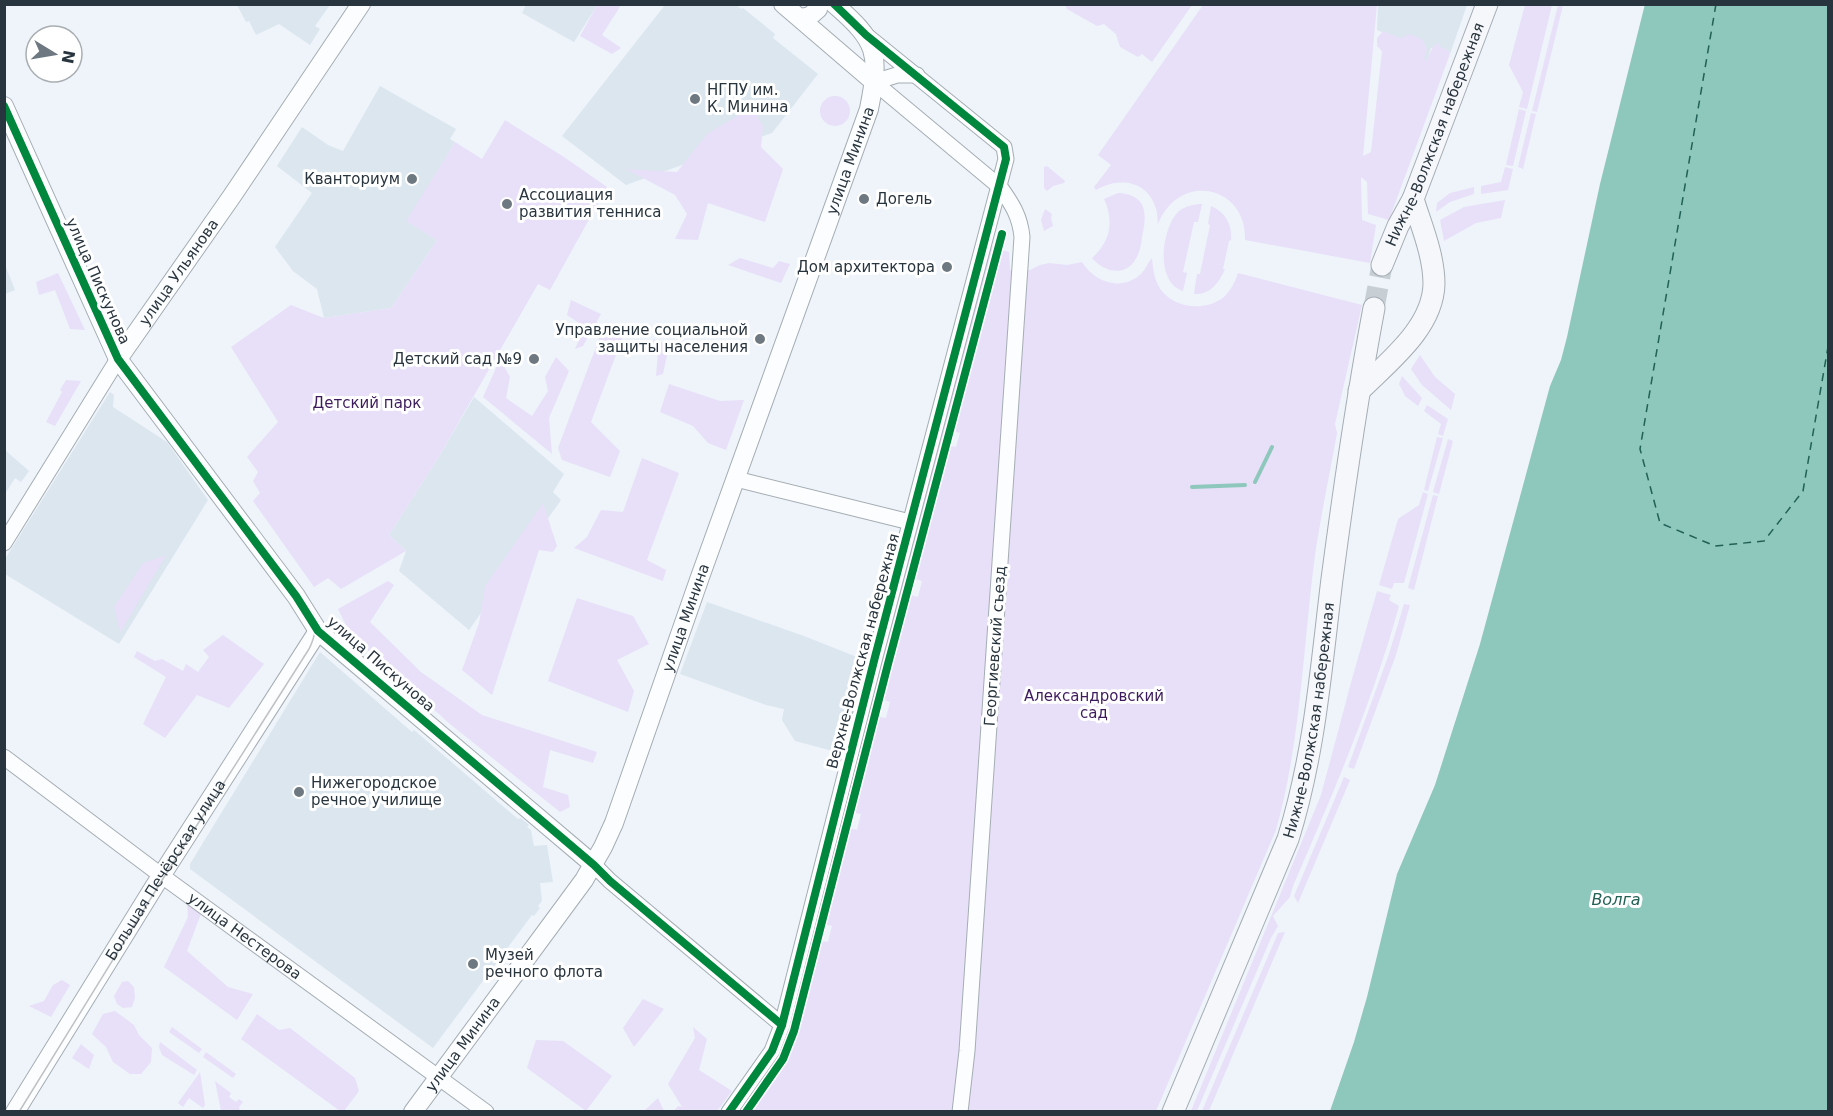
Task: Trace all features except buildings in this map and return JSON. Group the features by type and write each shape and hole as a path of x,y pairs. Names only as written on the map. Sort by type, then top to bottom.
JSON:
{"main road":[{"name":"Нижне-Волжская набережная","path":"1382,265 1398,226 1413,199 1487,4"},
{"path":"1359,391 1390,363 1413,335 1433,297 1432,265 1413,199"},
{"name":"Нижне-Волжская набережная","path":"1173,1112 1288,839 1301,796 1313,732 1359,391 1374,308"}],"street":[{"name":"улица Ульянова","path":"4,543 118,359 232,196 361,4"},
{"path":"783,4 874,82 897,75 917,75"},
{"path":"801,18 810,16 818,9 818,4"},
{"path":"834,4 866,35 917,75"},
{"name":"улица Минина","path":"413,1112 594,865 614,823 696,587 869,109 874,82 874,52 866,35"},
{"name":"Верхне-Волжская набережная","path":"729,1112 772,1051 782,1025 910,522 1006,159 1004,147 917,75"},
{"name":"Георгиевский съезд","path":"874,82 1000,187 1017,213 1022,237 967,1051 960,1112"},
{"name":"улица Пискунова","path":"4,106 118,359 296,596 318,631 782,1025"},
{"path":"736,479 910,522"},
{"name":"Большая Печёрская улица","path":"15,1112 161,875 318,631"},
{"name":"улица Нестерова","path":"4,757 161,875 486,1112"}],"shaded area":[{"path":"526,4 597,5 574,42 522,13"},
{"name":"НГПУ им. К. Минина","path":"735,4 775,34 773,38 818,74 772,133 626,185 562,136 665,5"},
{"path":"237,5 330,5 315,26 320,29 310,45 279,24 256,35"},
{"path":"1378,5 1467,5 1450,54 1448,50 1431,48 1427,61 1411,54 1414,46 1377,30"},
{"path":"380,86 456,129 450,139 455,142 407,221 437,240 391,308 324,318 317,289 293,271 275,247 312,193 277,166 302,127 328,145 343,151"},
{"path":"4,262 15,290 5,294 4,294"},
{"path":"110,392 114,395 113,407 167,442 208,500 119,644 5,574 5,559"},
{"path":"474,397 564,474 553,492 561,500 469,630 399,571 406,551 389,535"},
{"path":"5,450 29,471 21,482 15,478 5,494"},
{"path":"707,602 872,663 848,755 795,741 782,720 784,709 766,705 680,674"},
{"path":"320,652 412,732 414,730 518,819 521,818 529,825 527,827 531,830 534,846 547,845 553,882 540,883 542,901 538,906 540,908 534,916 532,915 433,1048 190,869 190,864"}],"green space":[{"path":"1065,4 1192,5 1152,62 1142,54 1138,57 1120,47 1116,34 1104,24 1097,26 1067,9"},
{"path":"597,5 621,5 602,35 621,48 612,54 580,36"},
{"path":"1203,5 1377,5 1363,156 1371,152 1382,51 1377,46 1377,38 1383,31 1400,38 1410,34 1422,39 1427,49 1424,59 1426,61 1434,45 1440,43 1440,47 1448,50 1450,54 1389,220 1368,214 1367,182 1361,177 1362,220 1376,225 1370,263 1245,240 1243,221 1235,207 1224,197 1210,192 1195,191 1181,196 1168,207 1158,224 1157,211 1151,197 1138,186 1122,182 1096,190 1094,187 1111,165 1098,155"},
{"path":"1525,5 1552,5 1527,109 1519,107 1523,92 1509,65"},
{"path":"1558,5 1563,5 1537,112 1532,111"},
{"path":"835,96 846,100 850,111 846,122 835,126 824,122 820,111 824,100"},
{"path":"752,107 763,126 761,147 783,169 765,222 708,203 698,240 675,239 687,214 675,195 626,169 677,172 707,134"},
{"path":"1519,109 1526,111 1513,166 1506,165"},
{"path":"1531,113 1536,114 1523,169 1518,167"},
{"name":"Детский парк","path":"505,120 607,187 550,290 538,284 437,460 389,535 406,551 341,589 328,578 314,587 253,501 260,493 253,481 258,472 247,457 278,422 231,347 291,305 324,318 391,308 437,240 406,221 455,142 482,159"},
{"path":"1047,166 1065,181 1047,191 1044,188 1044,167"},
{"path":"1505,167 1513,169 1508,190 1481,194 1481,186 1501,182"},
{"path":"1474,187 1474,194 1450,202 1436,212 1437,203 1450,193"},
{"path":"1118,193 1135,197 1140,202 1145,213 1145,221 1137,257 1130,266 1114,271 1102,266 1092,258 1103,245 1109,230 1109,215 1104,199"},
{"path":"1505,200 1501,218 1476,223 1444,241 1440,220 1464,207"},
{"path":"1202,204 1198,222 1194,222 1183,272 1187,273 1183,291 1174,286 1168,277 1164,254 1165,241 1168,229 1179,211"},
{"path":"1211,206 1221,212 1227,220 1231,240 1223,269 1225,269 1220,279 1209,290 1194,294 1210,225 1208,224"},
{"path":"1045,209 1052,214 1053,226 1044,231 1041,220"},
{"path":"991,244 993,248 797,996 794,996"},
{"name":"Александровский сад","path":"1002,250 1009,252 1010,270 1030,270 1049,263 1067,265 1082,262 1093,275 1117,283 1125,283 1141,274 1152,258 1156,279 1163,293 1188,306 1207,305 1224,297 1238,273 1362,305 1335,424 1337,433 1315,555 1296,728 1276,830 1156,1111 752,1112 788,1060 798,1032 821,941 828,942 832,926 825,924 850,828 857,830 861,814 854,813 879,717 886,718 890,702 884,700 911,595 918,597 922,581 916,579 951,446 956,447 960,433 954,431"},
{"path":"740,258 773,268 779,261 790,264 781,283 728,265"},
{"path":"58,273 85,330 70,329 55,290 39,295 36,282"},
{"path":"571,300 601,314 583,346 575,349 585,327 567,315"},
{"path":"605,323 627,325 591,422 620,451 610,477 562,460 558,448"},
{"path":"654,339 669,346 663,374 656,376 658,352 649,350"},
{"path":"1420,355 1435,377 1455,394 1451,410 1422,385 1411,369"},
{"path":"556,357 569,371 549,418 552,454 483,397 500,359 510,377 506,398 532,416 548,391 545,377"},
{"path":"1402,376 1422,398 1418,406 1405,396 1399,384"},
{"path":"66,380 81,381 55,426 46,422"},
{"path":"669,384 720,401 744,400 726,450 708,443 693,426 660,412"},
{"path":"1427,405 1448,419 1443,436 1438,434 1441,424 1424,411"},
{"path":"1437,437 1443,438 1428,491 1424,490"},
{"path":"1448,439 1453,441 1439,494 1433,492"},
{"path":"642,458 679,473 647,560 666,570 663,581 574,548 587,537 601,510 623,512"},
{"path":"1423,492 1428,494 1404,583 1394,583 1392,589 1379,585 1398,519 1419,505"},
{"path":"1433,495 1438,496 1414,590 1408,588"},
{"path":"543,503 557,546 553,552 539,550 492,695 462,670 479,623 485,586"},
{"path":"166,555 120,633 114,607 143,563"},
{"path":"388,581 394,585 370,622 421,672 482,715 597,752 593,763 550,750 543,787 568,795 570,807 560,812 450,724 351,635 338,609"},
{"path":"1377,591 1391,595 1389,600 1399,606 1377,677 1290,897 1273,916 1278,926 1197,1111 1191,1111 1321,795"},
{"path":"577,598 633,616 649,644 617,660 634,691 628,712 548,681"},
{"path":"1404,604 1410,605 1396,655 1354,769 1348,767 1389,654"},
{"path":"223,635 264,664 229,708 197,695 165,738 143,724 166,677 134,657 137,651 155,661 162,659 183,671 186,664 198,672 209,657 203,650"},
{"path":"1344,777 1350,780 1298,903 1294,896"},
{"path":"187,902 202,911 187,951 228,987 253,994 237,1020 164,967 188,917"},
{"path":"1285,932 1209,1111 1202,1111 1278,933"},
{"path":"62,980 70,985 51,1017 29,1006 44,1001 53,985"},
{"path":"128,981 134,987 135,998 132,1007 123,1008 117,1004 114,996 122,982"},
{"path":"643,999 664,1009 634,1047 623,1028"},
{"path":"115,1011 134,1025 139,1035 152,1048 151,1062 141,1074 130,1074 113,1062 106,1047 92,1034 103,1014"},
{"path":"257,1014 279,1030 290,1028 355,1078 359,1091 344,1111 340,1111 241,1039"},
{"path":"172,1027 202,1049 199,1053 169,1032"},
{"path":"693,1027 707,1039 699,1070 732,1091 717,1111 674,1111 678,1106 682,1107 668,1084 695,1038"},
{"path":"536,1040 563,1041 612,1076 586,1111 527,1068"},
{"path":"160,1042 197,1070 194,1075 162,1055"},
{"path":"81,1044 94,1055 89,1069 72,1058"},
{"path":"206,1052 236,1074 233,1078 203,1057"},
{"path":"200,1072 205,1105 203,1108 189,1098 183,1107 178,1103"},
{"path":"215,1081 231,1093 229,1097 236,1102 239,1099 243,1102 239,1107 240,1111 221,1111"},
{"path":"658,1098 664,1111 644,1111"}],"water":[{"name":"Волга","path":"1645,4 1828,5 1828,1111 1330,1111 1367,997 1397,874 1435,785 1480,644 1550,386 1561,360 1600,184"}],"waterway":[{"path":"1255,482 1272,447"},
{"path":"1192,487 1245,485"}],"ferry route":[{"path":"1716,4 1640,449 1660,523 1715,546 1764,541 1803,491 1828,347"}],"tunnel":[{"path":"1374,308 1382,265"}],"tram line":[{"path":"4,98 120,355 313,614 315,628 309,649 164,877 19,1112"}],"cycle path":[{"path":"729,1112 772,1051 782,1025 875,657 1006,159 1004,147 866,35 834,4"},
{"path":"4,106 118,359 296,596 318,631 782,1025"},
{"path":"746,1112 783,1059 794,1031 1002,234"}],"place":[{"name":"НГПУ им. К. Минина","path":"695,99"},
{"name":"Кванториум","path":"412,179"},
{"name":"Догель","path":"864,199"},
{"name":"Ассоциация развития тенниса","path":"507,204"},
{"name":"Дом архитектора","path":"947,267"},
{"name":"Управление социальной защиты населения","path":"760,339"},
{"name":"Детский сад №9","path":"534,359"},
{"name":"Нижегородское речное училище","path":"299,792"},
{"name":"Музей речного флота","path":"473,964"}]}
